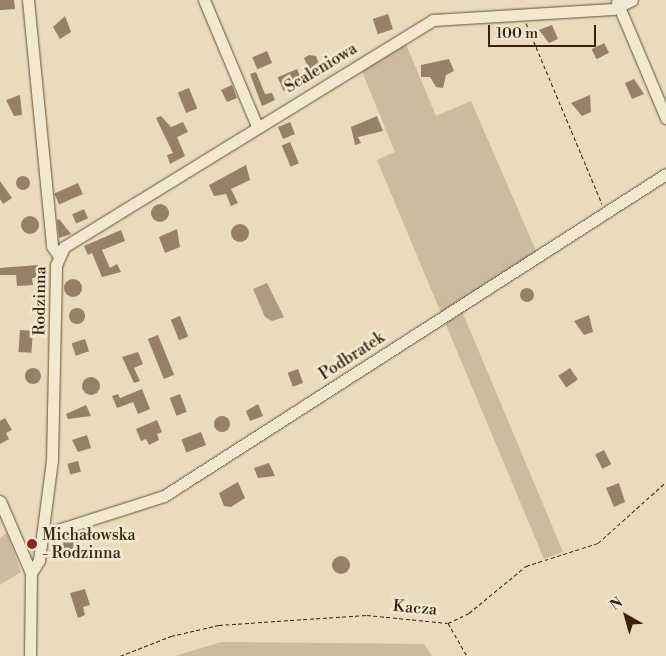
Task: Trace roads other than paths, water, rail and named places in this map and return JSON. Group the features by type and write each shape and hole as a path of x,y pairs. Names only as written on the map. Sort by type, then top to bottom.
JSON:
{"street":[{"name":"Rodzinna","path":"28,0 52,239 58,255 52,460 42,539 30,573"},
{"path":"204,0 257,126"},
{"name":"Scaleniowa","path":"58,255 75,240 257,126 433,20 522,14 618,4 632,0"},
{"path":"618,4 666,118"},
{"name":"Podbratek","path":"22,549 42,539 164,496 666,174"},
{"path":"0,501 22,549 30,573 30,656"}],"place":[{"name":"Michałowska - Rodzinna","path":"32,544"}]}
